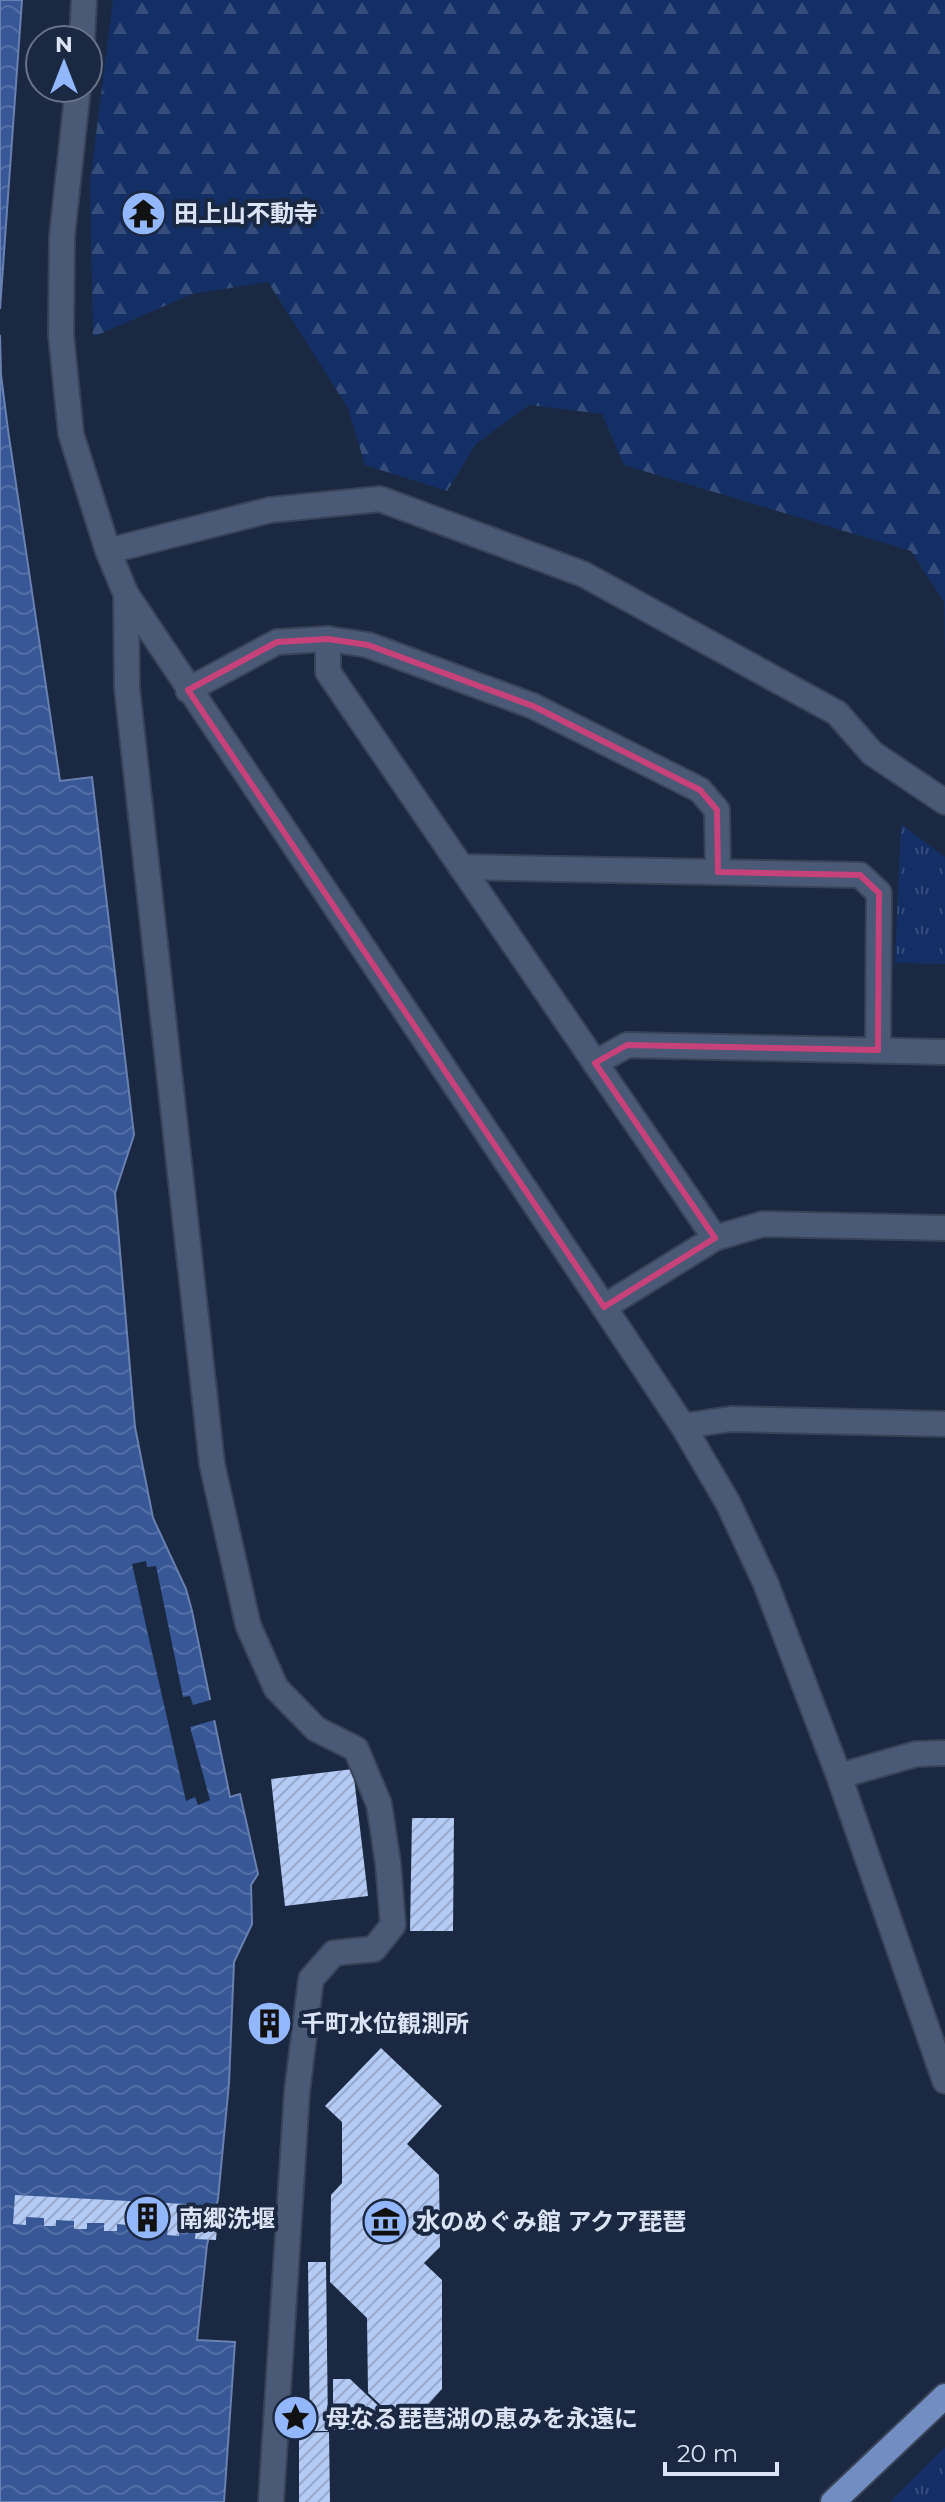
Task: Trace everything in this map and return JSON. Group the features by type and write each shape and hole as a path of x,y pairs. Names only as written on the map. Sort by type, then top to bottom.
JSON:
{"main road":[{"path":"833,2502 945,2396"}],"street":[{"path":"83,24 84,0"},
{"path":"76,104 62,236 61,335 71,434 108,551 126,594 683,1426 728,1503 766,1584 936,2024 945,2081"},
{"path":"108,551 270,510 380,499 583,574 837,713 872,753 945,802"},
{"path":"126,594 127,688 212,1464 248,1625 276,1688 316,1729 356,1749 379,1804 393,1925 374,1949 334,1953 311,1979 297,2092 271,2502"},
{"path":"188,690 277,642 328,639 368,645 533,706 700,790 717,810 718,872"},
{"path":"328,639 328,672 715,1238"},
{"path":"461,867 860,875 879,893 878,1050"},
{"path":"595,1063 627,1045 945,1052"},
{"path":"604,1307 715,1238 763,1224 945,1228"},
{"path":"683,1426 731,1419 945,1424"},
{"path":"839,1776 916,1754 945,1753"}],"highlighted area":[{"path":"328,639 368,645 533,706 700,790 717,810 718,872 860,875 879,893 878,1050 627,1045 595,1063 715,1238 604,1307 188,690 277,642"}],"green space":[{"path":"113,0 945,0 945,662 944,602 911,551 624,465 602,414 529,405 476,444 447,491 365,465 348,408 268,282 192,294 93,337 90,183 100,104 104,104 104,72"},
{"path":"901,824 945,857 945,964 895,963"},
{"path":"945,2447 945,2502 890,2502"}],"water":[{"path":"0,0 22,0 0,309"},
{"path":"0,335 8,430 60,781 92,777 134,1135 115,1193 135,1427 153,1518 186,1589 230,1797 240,1794 258,1874 251,1885 252,1924 234,1962 229,2083 218,2199 207,2245 197,2340 235,2342 224,2502 0,2502"}],"pier":[{"path":"146,1561 147,1567 156,1566 183,1697 190,1696 193,1705 214,1699 218,1719 190,1727 210,1800 198,1805 195,1797 186,1801 132,1564"}],"building":[{"path":"353,1769 368,1896 285,1906 271,1779"},
{"path":"412,1818 454,1818 453,1931 410,1931"},
{"name":"千町水位観測所","path":"259,2014 281,2014 280,2033 259,2032"},
{"name":"水のめぐみ館 アクア琵琶","path":"381,2048 442,2106 407,2144 439,2175 440,2247 424,2263 442,2280 442,2389 406,2429 368,2393 367,2318 330,2282 331,2195 342,2183 342,2122 325,2106"},
{"name":"南郷洗堰","path":"15,2195 262,2208 260,2230 217,2228 216,2240 195,2239 196,2229 179,2228 179,2236 167,2235 168,2228 148,2226 148,2233 136,2233 137,2226 117,2224 117,2231 104,2231 104,2223 87,2223 87,2229 74,2229 74,2221 56,2220 56,2226 44,2226 44,2218 26,2217 26,2225 13,2224"},
{"path":"308,2262 326,2262 328,2431 310,2431"},
{"path":"333,2379 350,2379 388,2415 388,2429 333,2430"},
{"path":"329,2432 330,2502 299,2502 299,2433"}],"place":[{"name":"田上山不動寺","path":"143,213"},
{"name":"千町水位観測所","path":"270,2023"},
{"name":"南郷洗堰","path":"148,2218"},
{"name":"水のめぐみ館 アクア琵琶","path":"385,2221"},
{"name":"母なる琵琶湖の恵みを永遠に","path":"295,2418"}]}
